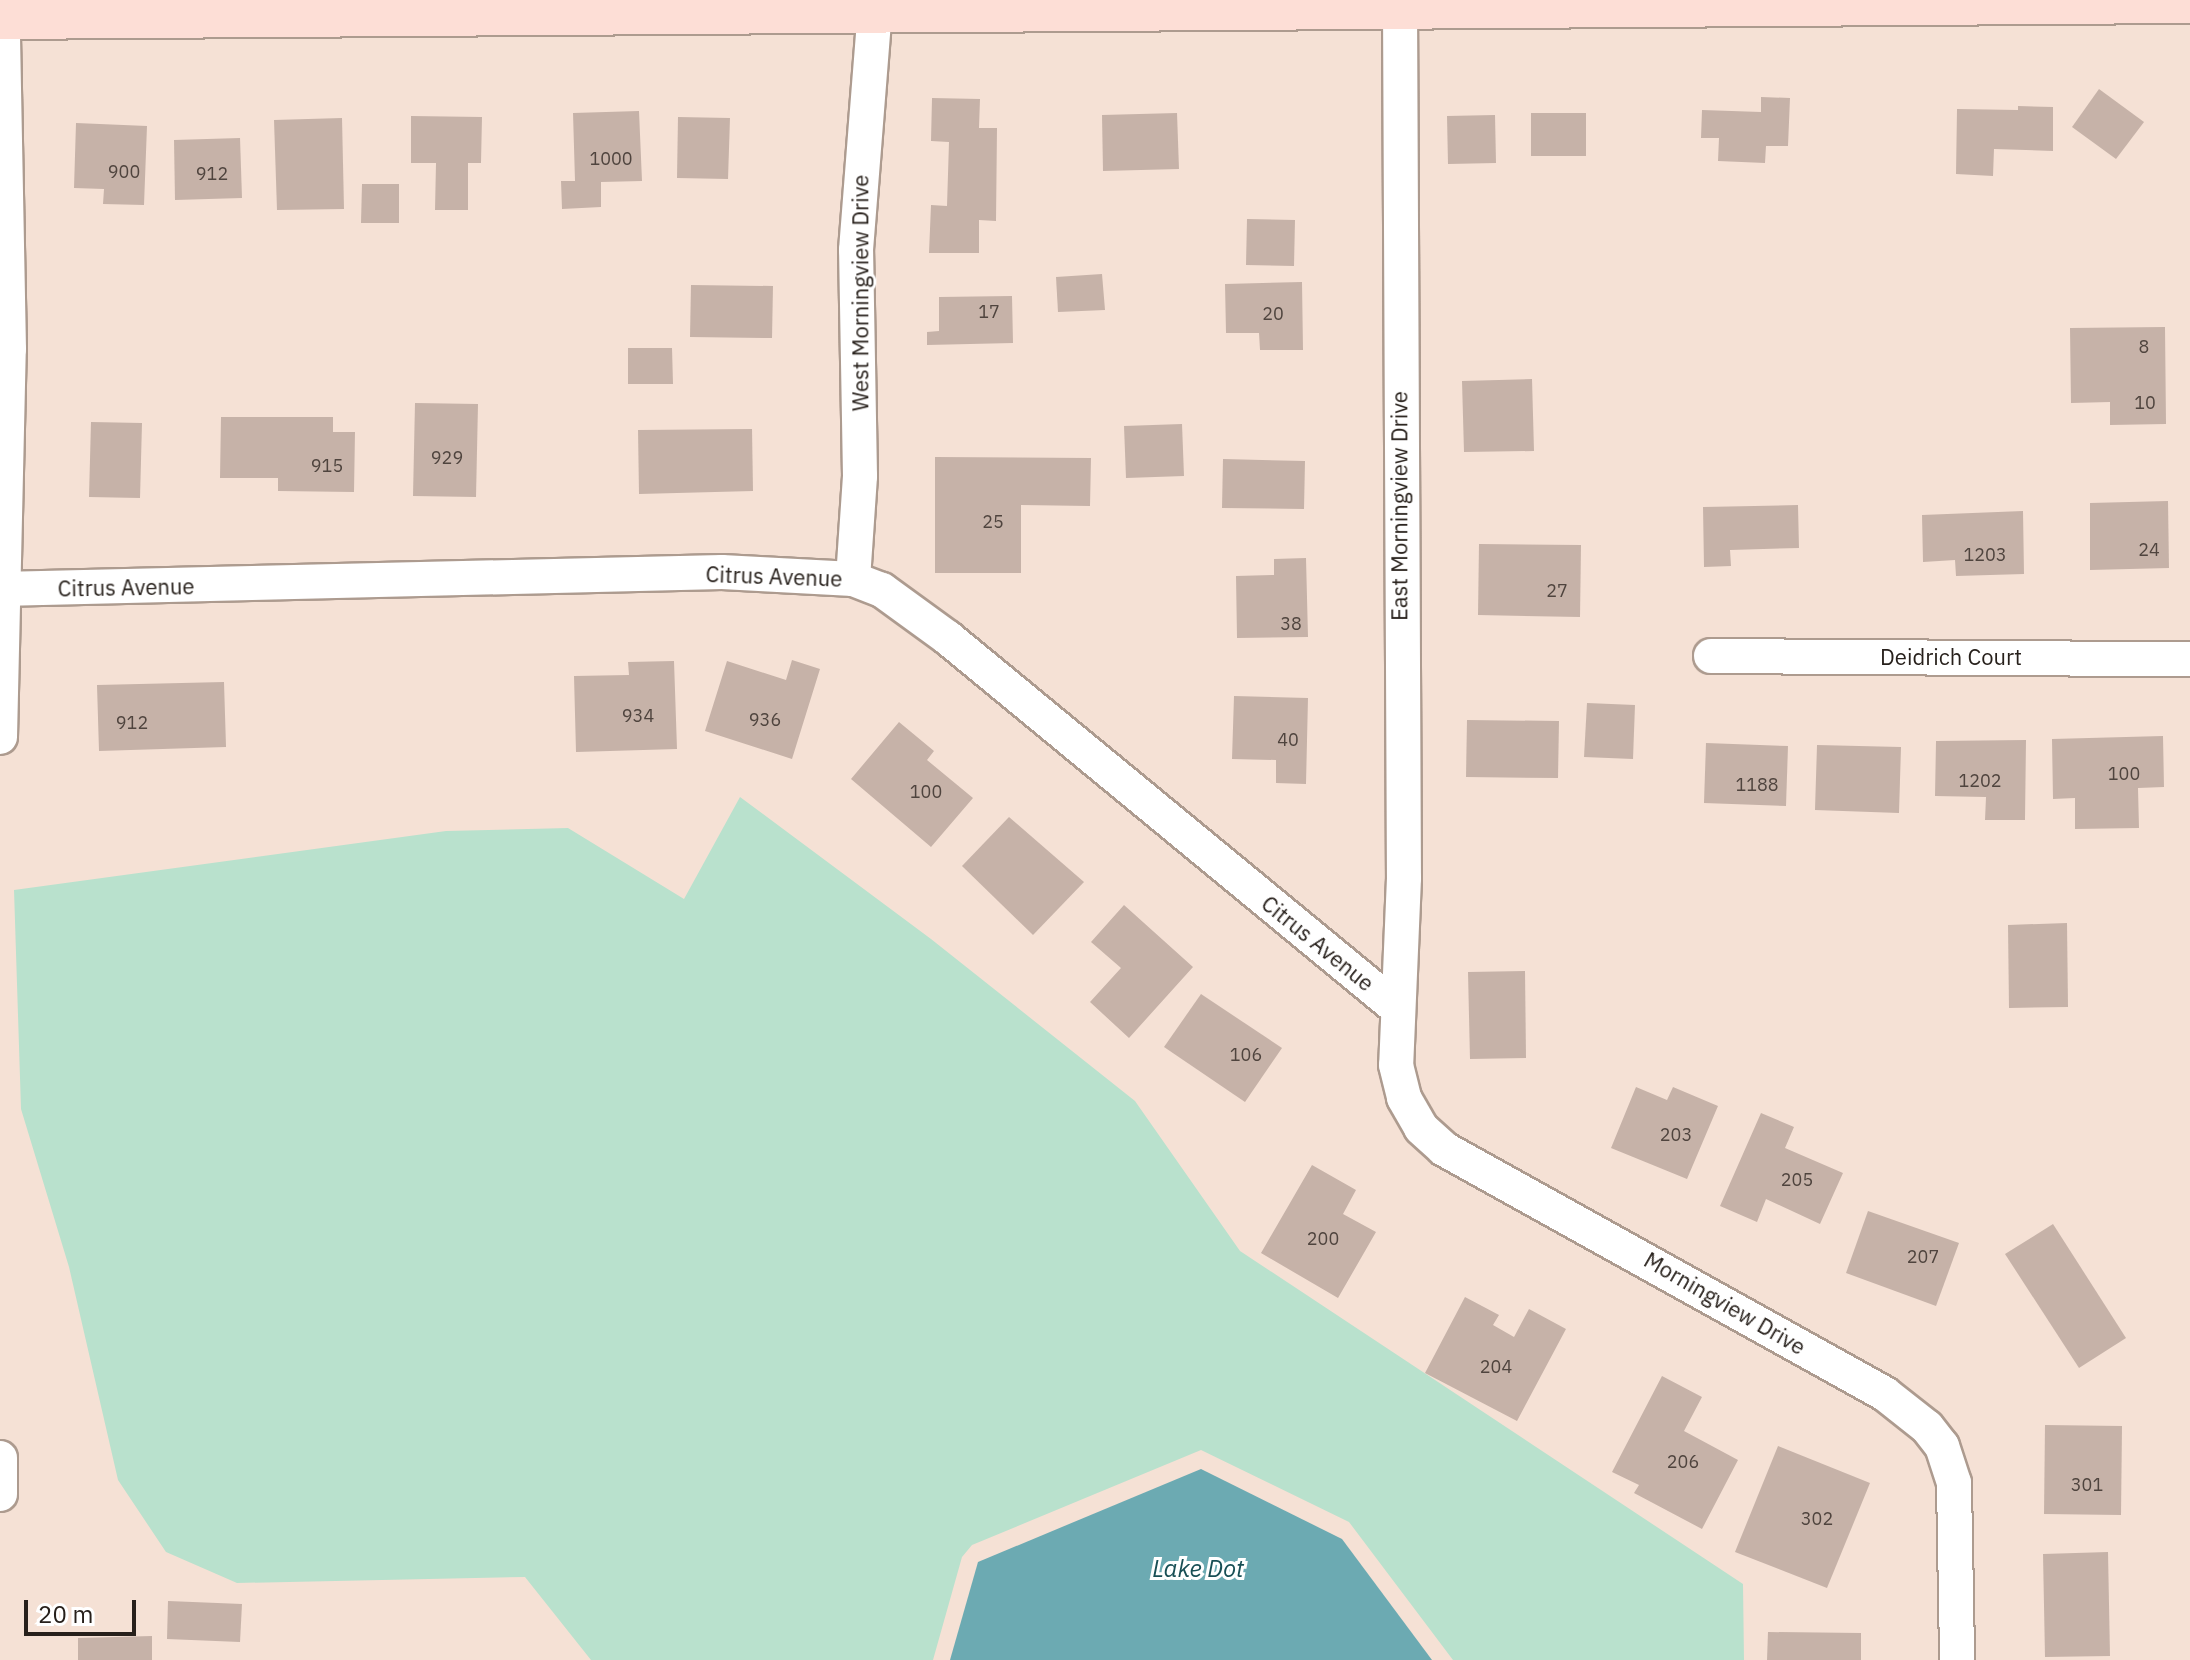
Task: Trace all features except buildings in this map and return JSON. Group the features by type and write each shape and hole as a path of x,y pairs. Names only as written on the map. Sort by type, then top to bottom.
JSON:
{"main road":[{"path":"1,11 541,5 875,7 2190,1"}],"street":[{"name":"East Morningview Drive","path":"1397,1008 1404,878 1400,4"},
{"name":"West Morningview Drive","path":"853,579 860,476 856,250 875,7"},
{"path":"0,737 9,349 1,11"},
{"name":"Citrus Avenue","path":"2,589 722,572 853,579 882,590 948,638 1397,1008"},
{"name":"Deidrich Court","path":"1711,656 2190,659"},
{"name":"Morningview Drive","path":"1397,1008 1396,1065 1404,1098 1421,1128 1444,1149 1885,1394 1927,1427 1942,1446 1954,1483 1957,1660"},
{"path":"0,1458 0,1494"}],"green space":[{"path":"740,797 931,939 1135,1101 1240,1251 1743,1584 1744,1660 1453,1660 1349,1522 1201,1450 972,1545 962,1557 933,1660 591,1660 525,1577 237,1583 166,1552 118,1480 69,1267 21,1109 14,890 446,831 568,828 684,899"}],"water":[{"name":"Lake Dot","path":"1201,1469 1342,1539 1432,1660 950,1660 978,1562"}]}
